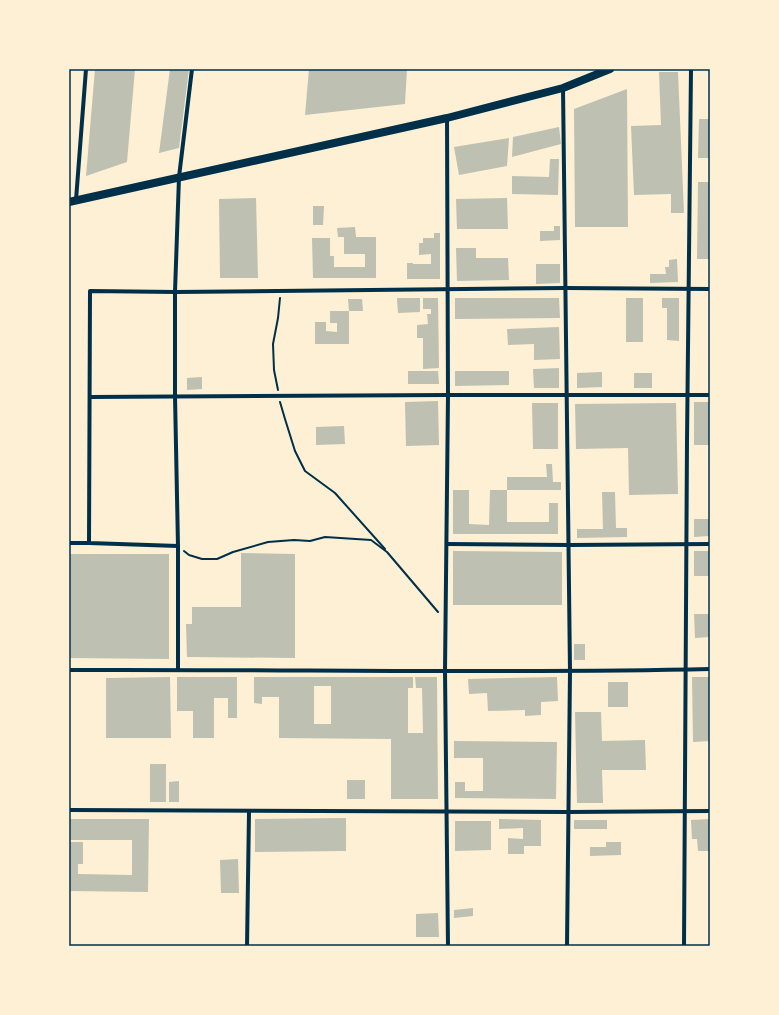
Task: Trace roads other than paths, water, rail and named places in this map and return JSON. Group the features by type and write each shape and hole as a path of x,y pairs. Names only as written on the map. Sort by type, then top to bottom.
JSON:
{"main road":[{"path":"72,201 447,118 564,88 610,69"}],"street":[{"path":"72,201 86,69"},
{"path":"178,670 175,292 178,177 192,69"},
{"path":"684,946 687,395 691,69"},
{"path":"564,88 570,671 567,946"},
{"path":"447,118 448,395 445,671 448,946"},
{"path":"89,543 90,291 175,292 565,288 710,289"},
{"path":"90,397 710,395"},
{"path":"69,543 178,546"},
{"path":"447,544 710,544"},
{"path":"69,670 570,671 710,669"},
{"path":"69,810 250,812 710,811"},
{"path":"247,946 250,812"}]}
